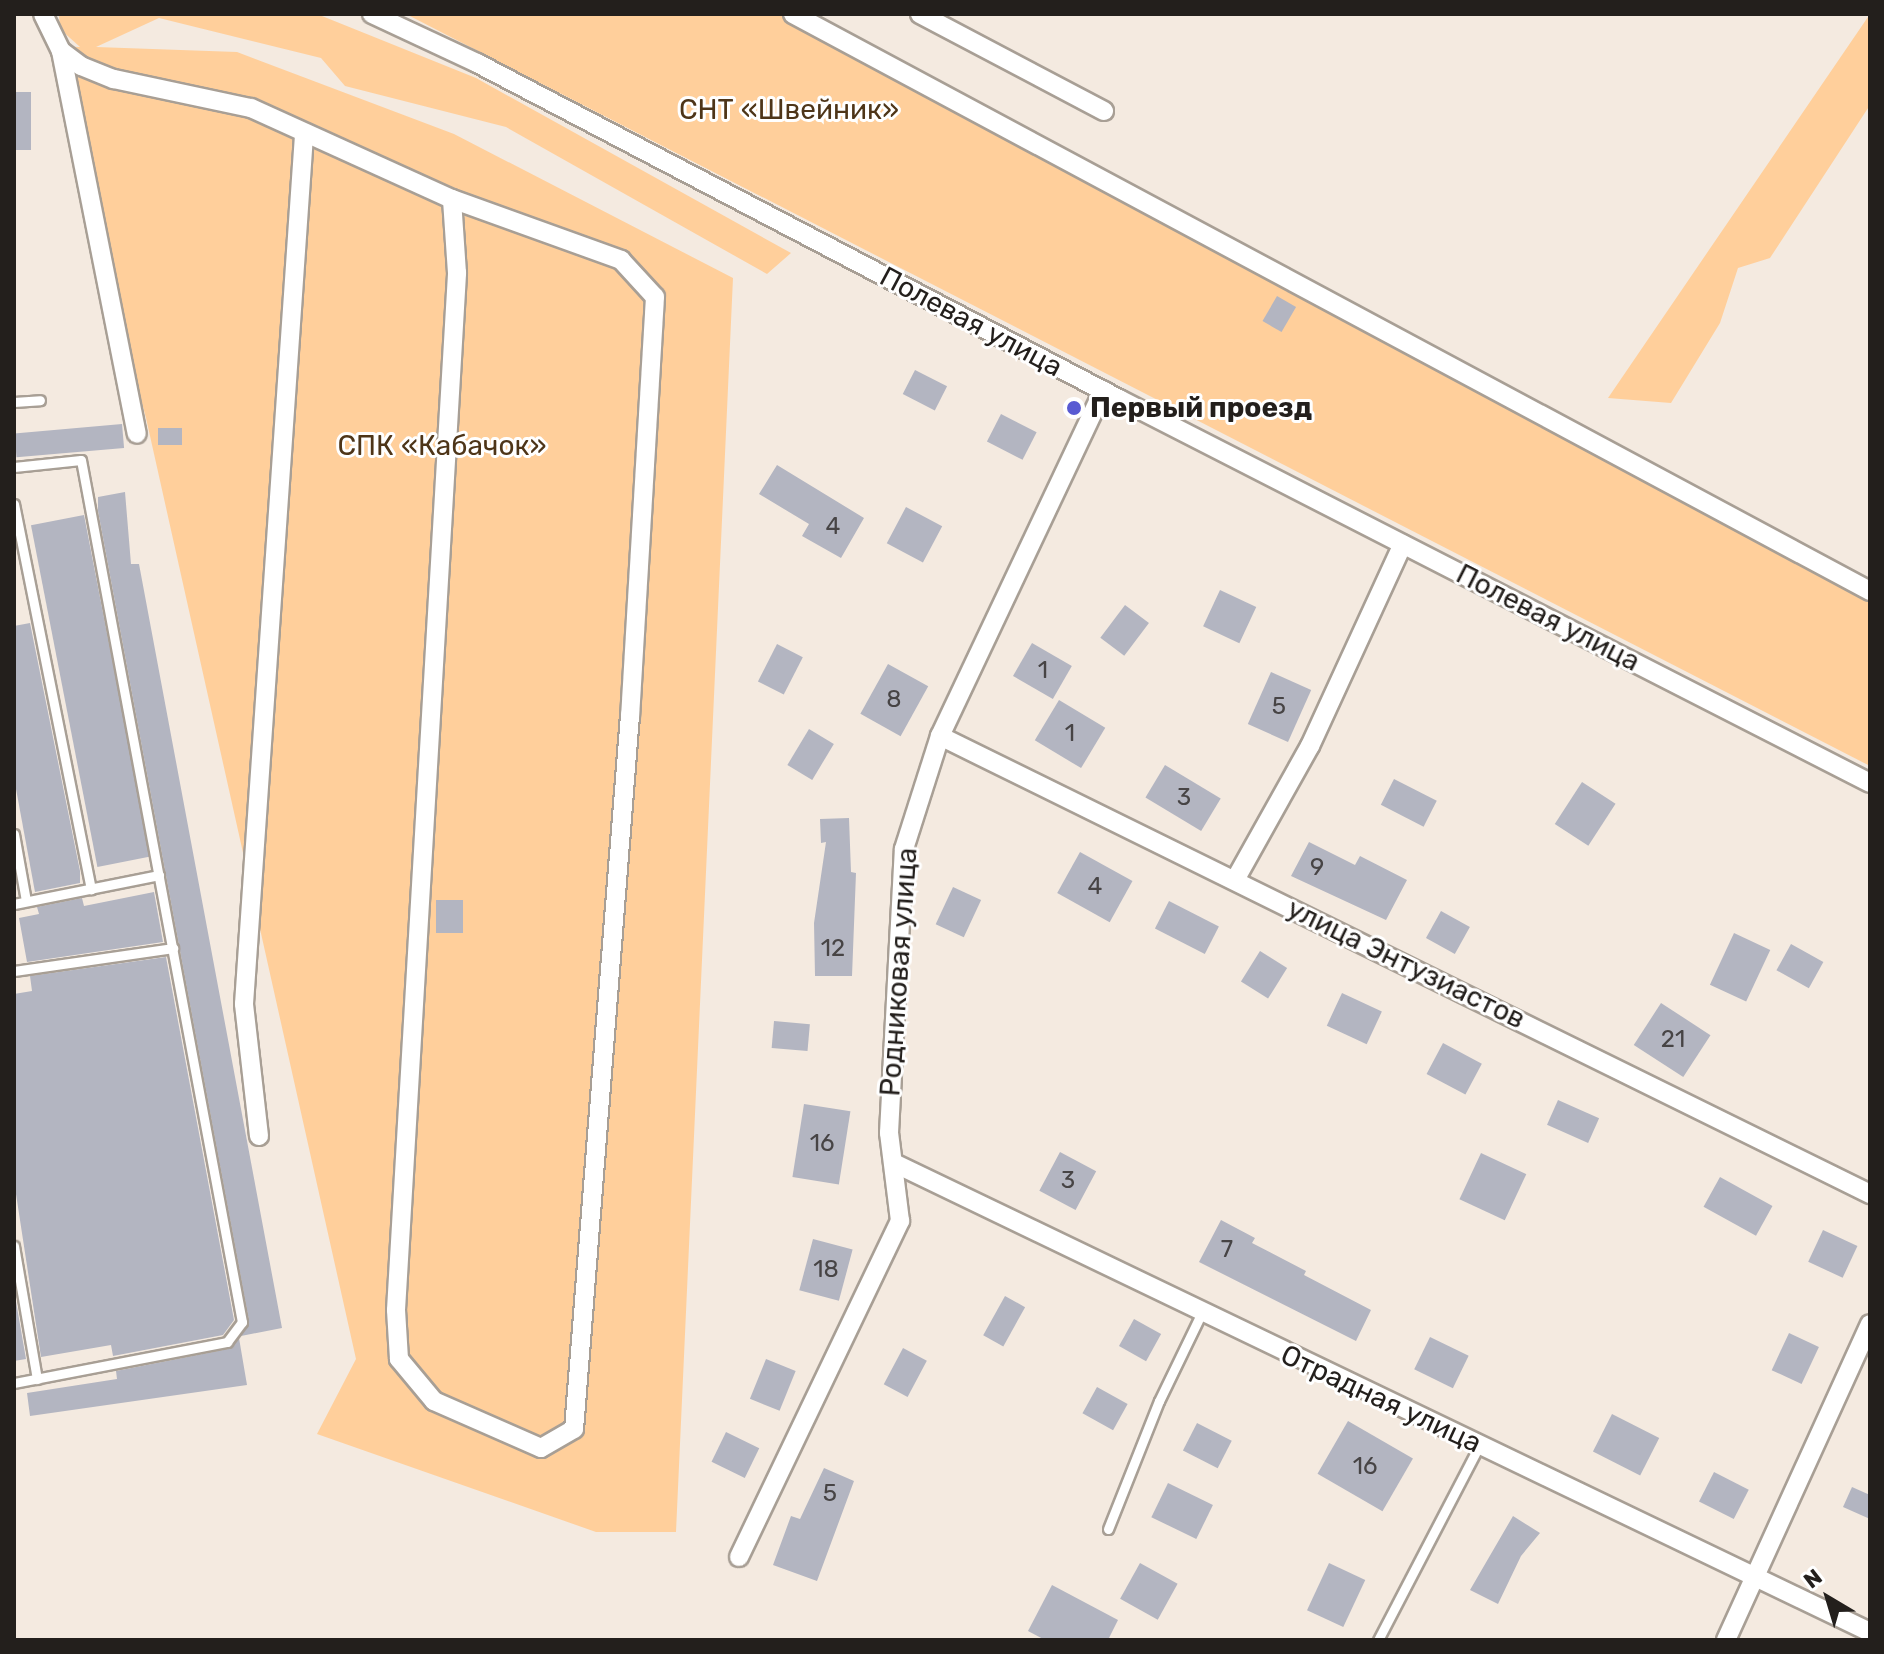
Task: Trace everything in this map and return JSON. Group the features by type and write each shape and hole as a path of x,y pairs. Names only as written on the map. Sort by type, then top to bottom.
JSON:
{"street":[{"path":"43,14 61,51 137,434"},
{"name":"Полевая улица","path":"372,14 491,70 1103,391 1870,783"},
{"path":"793,14 1870,591"},
{"path":"920,14 1104,111"},
{"path":"61,51 114,79 251,108 452,199 621,260 655,297 630,715 574,1429 541,1448 434,1401 399,1359 396,1310 457,273 452,199"},
{"path":"259,1136 244,1004 304,134"},
{"name":"Родниковая улица","path":"739,1557 900,1221 889,1133 904,849 940,736 1103,391"},
{"path":"1235,880 1310,746 1403,544"},
{"name":"улица Энтузиастов","path":"940,736 1870,1194"},
{"name":"Отрадная улица","path":"894,1163 1201,1314 1870,1632"},
{"path":"1726,1640 1870,1324"}],"lane":[{"path":"14,402 40,400"},
{"path":"14,467 81,460 242,1322 227,1342 14,1383"},
{"path":"14,504 91,889"},
{"path":"14,834 26,901"},
{"path":"14,904 159,875"},
{"path":"14,971 173,948"},
{"path":"14,1246 37,1379"},
{"path":"1108,1529 1159,1401 1201,1314"},
{"path":"1378,1640 1479,1446"}],"green space":[{"name":"СПК «Кабачок»","path":"59,14 317,14 476,78 791,253 767,274 506,127 345,86 321,58 159,18 96,47 237,52 454,134 733,278 676,1532 596,1532 317,1434 356,1359 146,418 48,46 80,47 60,29"},
{"name":"СНТ «Швейник»","path":"406,14 801,14 1870,591 1870,766"},
{"path":"1870,14 1870,105 1770,258 1738,268 1720,323 1671,403 1608,398"}],"building":[{"path":"14,92 31,92 31,150 14,150"},
{"path":"1277,296 1296,307 1282,332 1262,321"},
{"path":"915,370 947,386 935,410 903,394"},
{"path":"1001,414 1037,432 1023,460 987,442"},
{"path":"122,424 124,448 17,457 14,433"},
{"path":"158,428 182,428 182,445 158,445"},
{"path":"777,465 864,518 841,558 802,536 809,524 759,494"},
{"path":"125,492 131,564 139,564 282,1328 241,1336 249,1321 98,511 98,497"},
{"path":"906,507 942,526 923,562 887,543"},
{"path":"84,515 150,857 97,867 31,525"},
{"path":"1220,590 1256,607 1239,643 1203,626"},
{"path":"1125,605 1149,623 1124,656 1100,638"},
{"path":"30,623 80,871 80,883 35,892 14,778 14,626"},
{"path":"1032,643 1072,666 1053,699 1013,676"},
{"path":"777,644 803,657 784,695 758,681"},
{"path":"888,664 928,686 901,736 860,714"},
{"path":"1271,672 1311,690 1288,742 1248,724"},
{"path":"1059,700 1105,728 1081,768 1035,740"},
{"path":"809,729 834,744 812,780 787,765"},
{"path":"1165,765 1221,798 1201,831 1145,798"},
{"path":"1394,779 1437,801 1424,827 1381,805"},
{"path":"1582,782 1616,804 1588,846 1555,824"},
{"path":"849,818 851,872 856,873 852,976 815,976 814,923 826,842 821,843 820,819"},
{"path":"1309,842 1355,865 1360,856 1407,880 1386,920 1291,876"},
{"path":"1080,852 1132,881 1110,922 1057,893"},
{"path":"953,887 981,900 964,937 936,924"},
{"path":"154,892 163,942 27,962 19,918 39,914 37,907 82,898 84,906"},
{"path":"436,900 463,900 463,933 436,933"},
{"path":"1169,901 1219,926 1205,954 1155,929"},
{"path":"1441,911 1470,927 1455,954 1426,938"},
{"path":"1734,933 1770,950 1746,1002 1710,985"},
{"path":"1791,944 1823,962 1809,988 1776,970"},
{"path":"1260,951 1287,968 1268,998 1241,982"},
{"path":"166,957 234,1320 223,1335 113,1356 111,1345 41,1357 14,1181 14,994 32,991 30,976"},
{"path":"1342,993 1382,1012 1367,1044 1327,1026"},
{"path":"1661,1003 1710,1035 1683,1077 1634,1045"},
{"path":"774,1021 810,1024 808,1051 772,1048"},
{"path":"1443,1043 1482,1064 1465,1095 1427,1074"},
{"path":"1558,1100 1599,1118 1588,1143 1547,1125"},
{"path":"804,1104 850,1111 839,1184 792,1177"},
{"path":"1060,1152 1096,1171 1076,1210 1039,1191"},
{"path":"1481,1153 1526,1174 1505,1220 1459,1199"},
{"path":"1720,1177 1772,1206 1756,1236 1704,1207"},
{"path":"1221,1220 1255,1238 1252,1243 1306,1271 1304,1275 1371,1310 1356,1341 1199,1262"},
{"path":"1823,1230 1857,1246 1843,1278 1808,1262"},
{"path":"813,1239 853,1250 839,1301 799,1290"},
{"path":"14,1290 26,1359 14,1361"},
{"path":"1005,1296 1025,1307 1003,1347 983,1335"},
{"path":"1134,1319 1161,1334 1146,1361 1119,1346"},
{"path":"1789,1333 1819,1347 1802,1384 1772,1370"},
{"path":"1430,1337 1469,1356 1453,1388 1414,1369"},
{"path":"239,1338 247,1385 30,1416 27,1393 117,1379 116,1371 228,1349"},
{"path":"903,1348 927,1361 908,1397 884,1384"},
{"path":"766,1359 796,1371 780,1411 750,1399"},
{"path":"1097,1387 1128,1404 1113,1430 1082,1413"},
{"path":"1612,1414 1659,1438 1640,1475 1593,1451"},
{"path":"1348,1421 1413,1458 1382,1511 1318,1474"},
{"path":"1197,1423 1232,1441 1218,1468 1183,1451"},
{"path":"726,1432 759,1448 745,1478 712,1462"},
{"path":"824,1468 854,1481 817,1581 773,1565 791,1516 800,1519"},
{"path":"1714,1472 1749,1490 1734,1519 1699,1501"},
{"path":"1168,1483 1213,1505 1196,1539 1151,1517"},
{"path":"1852,1487 1870,1495 1870,1519 1843,1507"},
{"path":"1513,1516 1540,1533 1521,1556 1498,1604 1470,1590"},
{"path":"1140,1563 1178,1584 1158,1620 1120,1599"},
{"path":"1329,1563 1365,1580 1343,1627 1307,1610"},
{"path":"1052,1585 1118,1620 1108,1640 1045,1640 1028,1631"}],"place":[{"name":"Первый проезд","path":"1074,408"}]}
